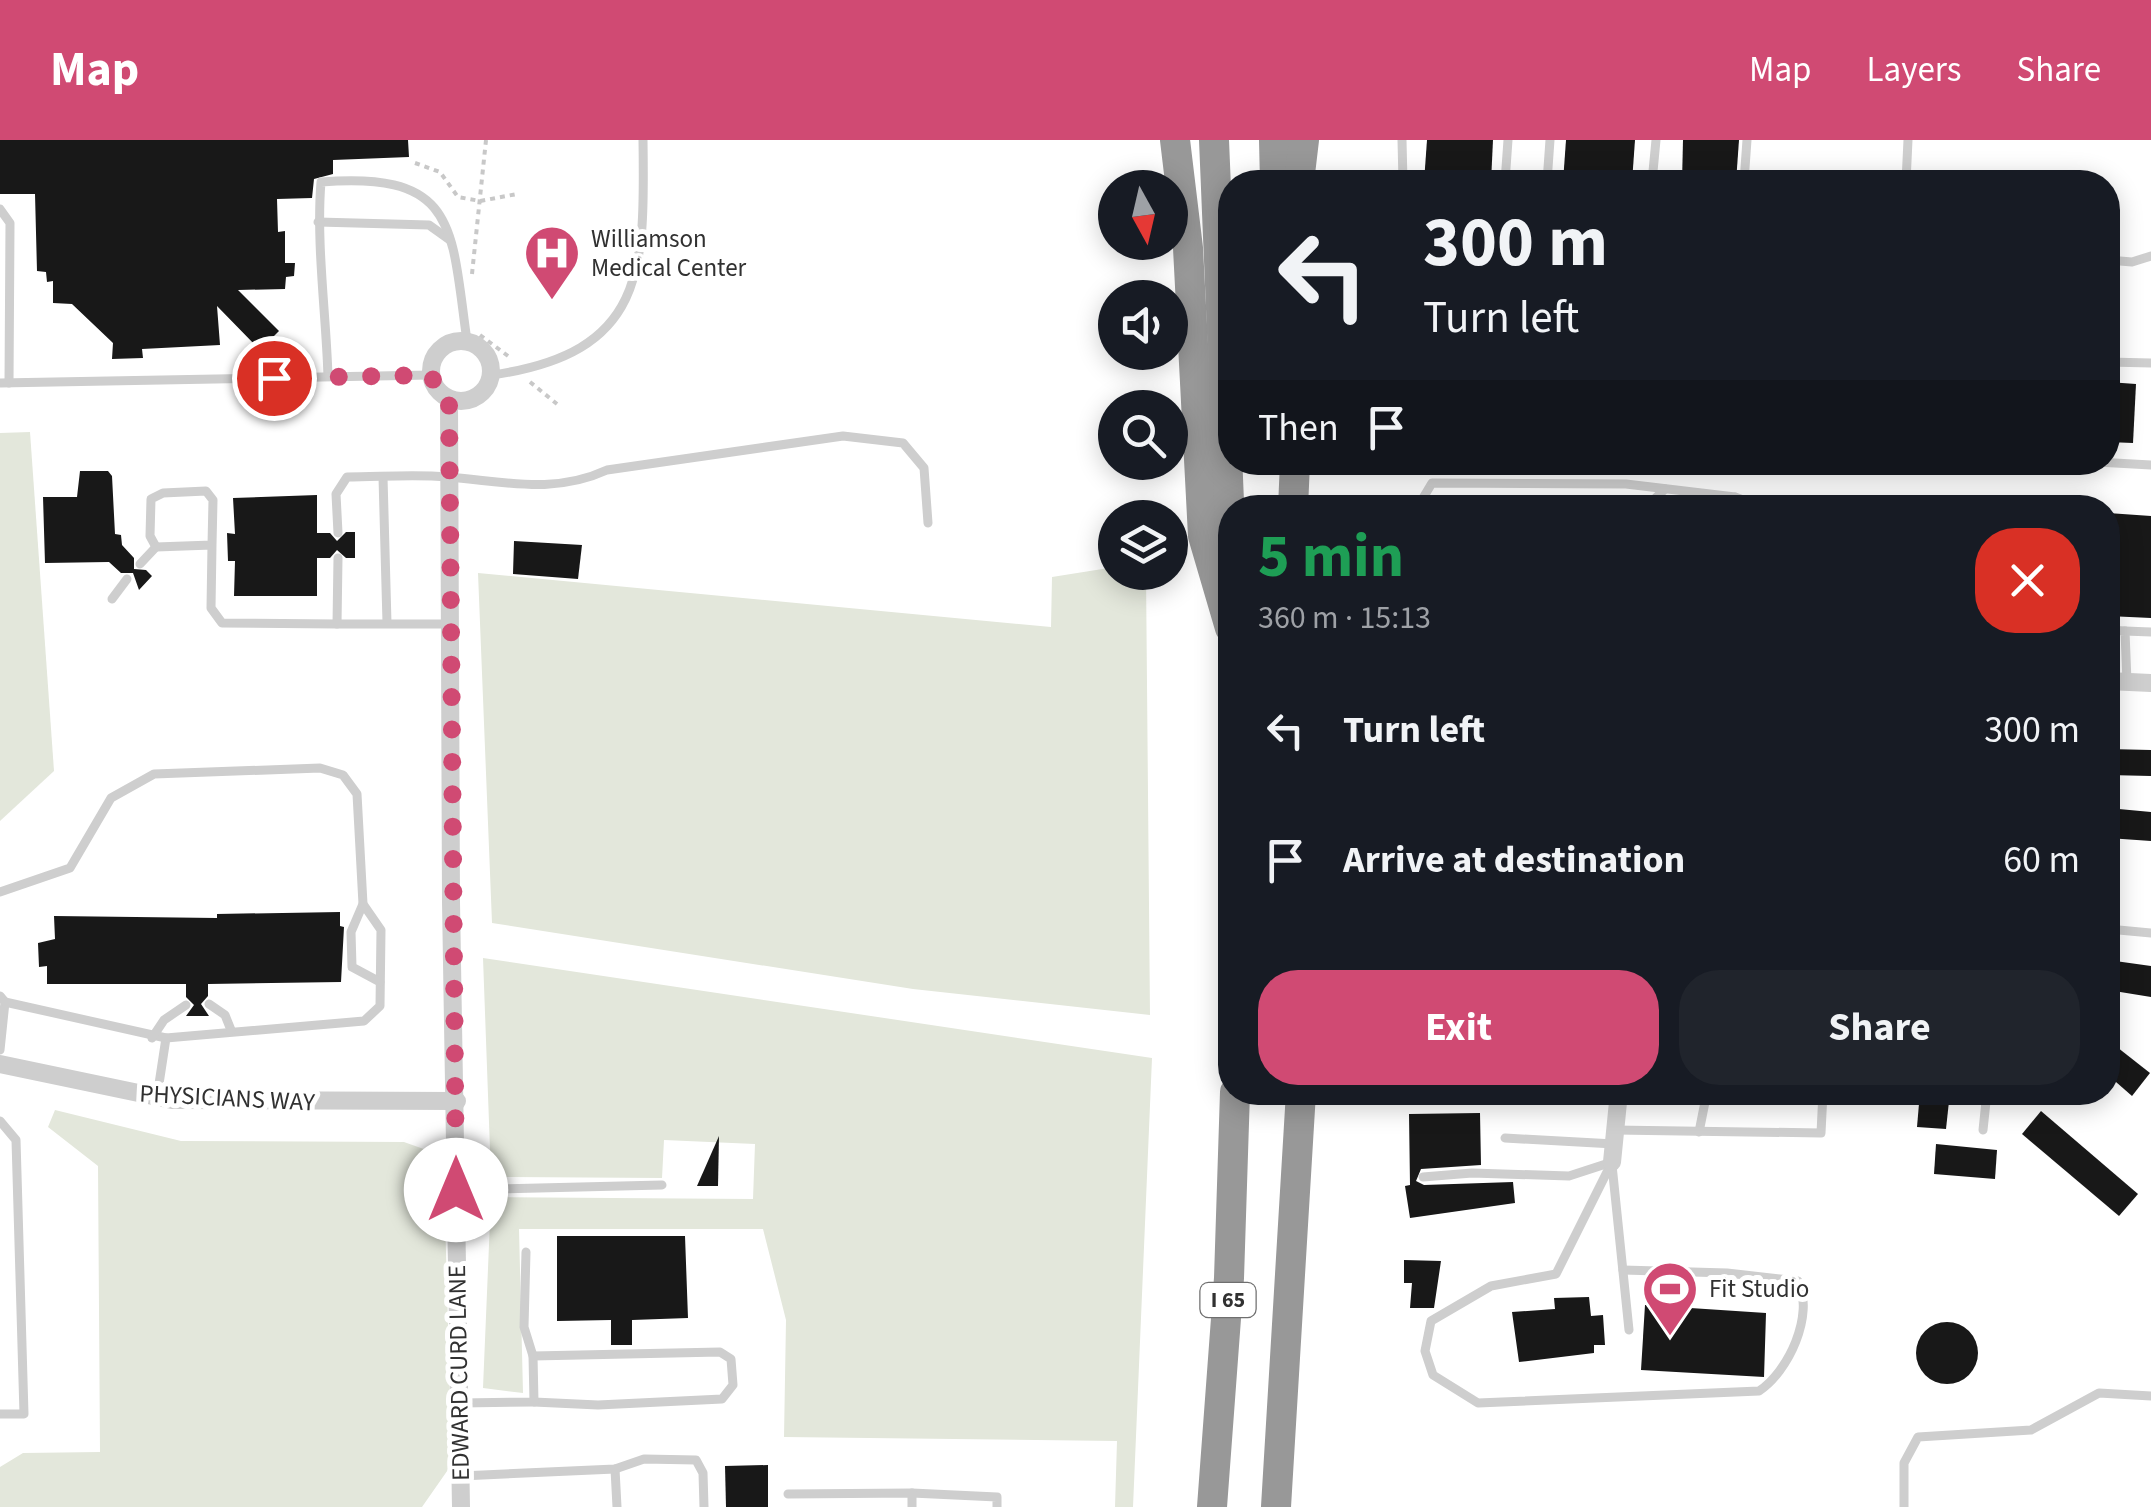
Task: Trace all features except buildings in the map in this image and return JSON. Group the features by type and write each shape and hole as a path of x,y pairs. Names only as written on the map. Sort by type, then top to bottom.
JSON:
{"highway":[{"path":"1176,140 1188,248 1203,536 1218,587"},
{"path":"1214,140 1218,236"},
{"path":"1274,140 1275,170"},
{"path":"1300,170 1304,140"},
{"name":"I 65","path":"1212,1507 1229,1278 1234,1105"},
{"name":"I 65","path":"1276,1507 1300,1105"}],"street":[{"path":"472,337 486,353 492,375 481,394 472,400 449,399 437,389 431,375 437,353 456,341 472,337"},
{"name":"EDWARD CURD LANE","path":"449,399 448,624 461,1507"},
{"path":"2120,682 2151,683"},
{"name":"PHYSICIANS WAY","path":"0,1064 157,1098 242,1103 457,1101"},
{"path":"1614,1146 1617,1105"}],"lane":[{"path":"492,375 552,362 594,341 622,310 638,270 644,214 643,140"},
{"path":"1402,140 1403,170"},
{"path":"1506,170 1508,140"},
{"path":"1548,170 1550,140"},
{"path":"1653,170 1656,140"},
{"path":"1745,170 1747,140"},
{"path":"1907,170 1908,140"},
{"path":"328,376 324,262 318,222 322,182 374,178 422,193 454,244 472,337"},
{"path":"0,209 10,223 4,383 431,375"},
{"path":"318,222 429,226 454,244"},
{"path":"2120,261 2151,256"},
{"path":"2120,362 2151,363"},
{"path":"338,533 336,494 347,476 447,477 538,487 585,480 606,470 842,436 903,443 924,468 928,524"},
{"path":"2120,463 2151,465"},
{"path":"383,476 387,624"},
{"path":"1424,495 1432,483 1626,484 1718,495"},
{"path":"1659,495 1666,489"},
{"path":"156,547 150,536 151,499 163,493 206,492 212,500 211,608 222,623 448,624"},
{"path":"140,564 156,547 212,545"},
{"path":"337,624 338,558"},
{"path":"112,600 127,579"},
{"path":"2120,631 2151,632"},
{"path":"2126,631 2127,682"},
{"path":"0,892 70,868 111,798 154,774 320,768 342,775 358,794 363,904 351,932 352,967 380,982"},
{"path":"0,1050 3,999 152,1038 364,1021 380,1006 382,930 363,904"},
{"path":"2120,930 2151,932"},
{"path":"208,1004 226,1015 231,1030"},
{"path":"152,1038 164,1020 186,1005"},
{"path":"157,1098 166,1038"},
{"path":"1699,1132 1704,1105"},
{"path":"1505,1138 1614,1146 1699,1132 1821,1133 1822,1105"},
{"path":"1983,1130 1986,1105"},
{"path":"0,1121 16,1140 24,1414 0,1414"},
{"path":"1423,1178 1472,1173 1569,1176 1614,1146"},
{"path":"1614,1146 1628,1330"},
{"path":"1614,1146 1556,1274 1491,1286 1430,1321 1425,1351 1433,1375 1478,1403 1759,1392 1775,1380 1793,1357 1804,1292 1798,1281 1728,1273 1623,1270"},
{"path":"456,1190 662,1186"},
{"path":"526,1252 524,1327 533,1356 534,1402"},
{"path":"461,1403 598,1405 722,1399 733,1385 731,1360 720,1352 533,1356"},
{"path":"1904,1507 1904,1463 1918,1437 2031,1430 2099,1393 2151,1396"},
{"path":"461,1476 616,1469 644,1459 696,1460 703,1473 704,1507"},
{"path":"616,1469 617,1507"},
{"path":"912,1493 912,1507"},
{"path":"788,1494 997,1497 997,1507"}],"path":[{"path":"472,288 486,140"},
{"path":"415,163 440,172 458,197 480,201 517,194"},
{"path":"472,337 507,353 516,371 557,404"}],"shaded area":[{"path":"30,432 54,771 0,821 0,433"},
{"path":"1098,570 1098,590 1146,590 1150,1015 913,989 492,923 478,573 1051,627 1052,577"},
{"path":"483,958 1152,1058 1133,1507 1115,1507 1117,1441 784,1437 786,1320 763,1229 519,1229 523,1393 483,1388 491,1197 753,1199 755,1144 664,1140 662,1178 491,1177"},
{"path":"55,1110 181,1141 404,1142 432,1152 444,1182 452,1464 422,1507 0,1507 0,1467 23,1453 100,1452 98,1166 48,1127"}],"place":[{"name":"Williamson Medical Center","path":"552,302"},
{"name":"Fit Studio","path":"1670,1338"}],"route":[{"path":"274,378 431,375 437,389 449,399 446,426 456,1190"}]}
